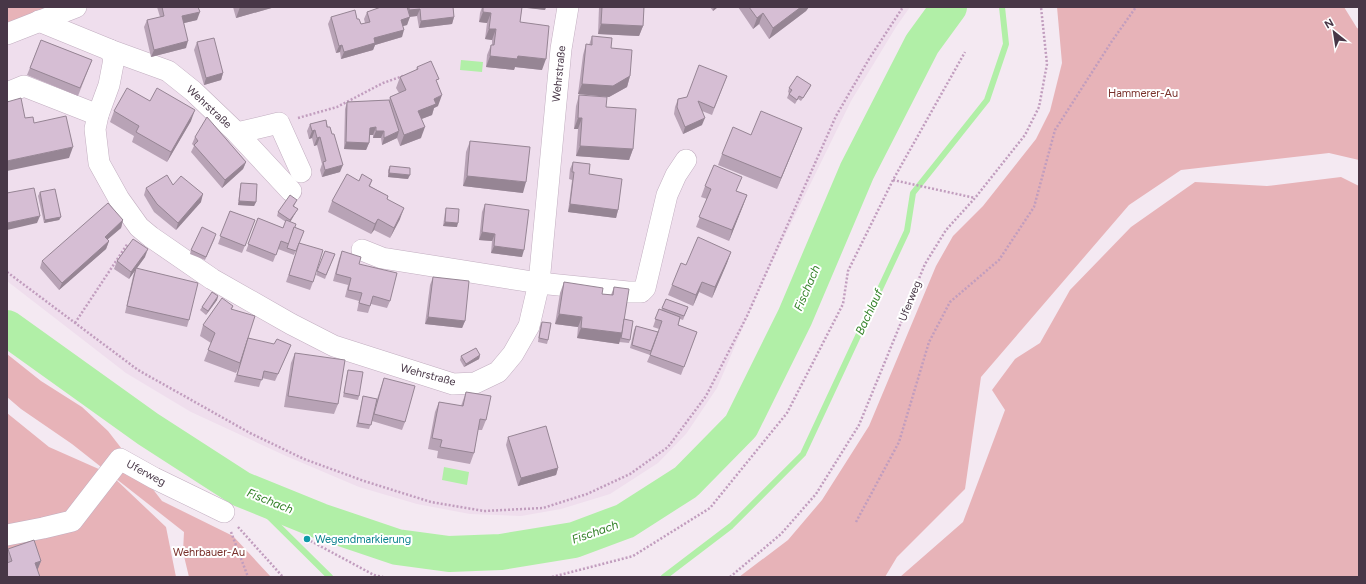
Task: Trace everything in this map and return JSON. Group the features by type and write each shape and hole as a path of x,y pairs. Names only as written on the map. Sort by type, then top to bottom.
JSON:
{"street":[{"path":"7,34 76,7"},
{"name":"Wehrstraße","path":"110,50 114,59 109,85 98,115 95,129 99,163 119,199 139,227 212,279 291,324 334,346 453,384 475,383 498,372 513,354 529,326 539,283 560,56 568,7"},
{"name":"Wehrstraße","path":"39,21 110,50 168,71 193,91 237,133 291,191"},
{"path":"7,93 24,86 98,115"},
{"path":"237,133 279,123 301,172"},
{"path":"362,250 382,258 539,283 641,292 645,288 667,195 676,175 686,160"},
{"name":"Uferweg","path":"7,535 72,521 120,459 154,478 224,512"}],"path":[{"name":"Uferweg","path":"730,577 781,534 816,494 859,425 925,264 946,230 975,198 1025,135 1039,107 1047,64 1041,7"},
{"path":"856,522 899,442 929,342 950,302 999,260 1034,208 1055,130 1112,41 1136,7"},
{"path":"552,577 632,556 710,508 786,413 843,304 848,270 893,180 965,52"},
{"path":"279,123 337,107 383,83 404,76"},
{"path":"893,180 975,198"},
{"path":"75,323 139,227"},
{"path":"224,512 248,577"},
{"path":"224,512 283,577"},
{"path":"307,539 374,575 383,577"}],"shaded area":[{"path":"55,7 910,7 896,27 851,101 761,285 717,388 686,434 658,463 610,494 561,509 521,516 470,514 417,504 359,487 286,456 191,412 126,373 7,281 7,25"},
{"path":"461,60 483,62 482,72 460,70"},
{"path":"444,467 469,472 467,485 442,480"}],"green space":[{"path":"7,7 55,7 7,25"},
{"name":"Hammerer-Au","path":"1057,7 1344,7 1359,29 1359,160 1329,153 1181,170 1129,205 981,377 965,489 897,557 885,577 739,577 788,540 822,500 869,426 936,266 953,236 983,206 1036,139 1050,111 1062,63"},
{"path":"1341,177 1359,186 1359,577 900,577 963,522 1005,410 992,390 1015,359 1040,343 1070,290 1131,227 1195,182 1267,186"},
{"name":"Wehrbauer-Au","path":"7,354 41,381 82,407 108,431 162,501 233,536 271,577 189,577 183,552 184,532 72,444 21,409 7,397"},
{"path":"7,413 49,447 110,474 166,527 176,577 7,577"}],"building":[{"path":"162,7 198,7 200,12 182,16 188,41 154,50 147,20 164,16"},
{"path":"381,7 407,7 410,17 401,20 404,30 374,38 375,43 344,52 342,45 339,46 331,17 355,10 357,19 359,19 361,24 370,22 367,12"},
{"path":"409,7 453,7 454,17 421,21 420,9 409,10"},
{"path":"483,7 522,7 520,22 549,26 546,59 518,56 517,59 490,56 491,45 494,45 496,29 489,29 491,13 483,12"},
{"path":"602,7 644,7 643,26 601,24"},
{"path":"749,7 801,7 773,28 763,13 757,18"},
{"path":"592,36 612,38 611,48 632,50 630,76 613,86 582,84 586,44 592,45"},
{"path":"214,38 223,73 206,78 197,42"},
{"path":"41,40 92,60 80,88 30,68"},
{"path":"431,61 439,79 436,80 442,95 434,99 436,104 418,111 425,127 404,135 390,97 406,90 400,77"},
{"path":"699,65 727,76 714,108 698,101 705,118 685,127 677,107 678,99 687,97"},
{"path":"797,76 811,85 803,98 799,96 797,100 789,94 792,90 789,88"},
{"path":"127,88 150,101 157,88 195,110 171,152 136,132 139,126 114,111"},
{"path":"579,95 607,97 606,107 636,109 633,149 580,146 582,118 578,118"},
{"path":"21,98 25,118 33,117 34,123 66,116 73,147 7,161 7,102"},
{"path":"389,100 399,131 384,138 384,131 376,131 376,127 370,128 369,143 346,142 347,102"},
{"path":"761,111 802,128 781,178 722,154 733,127 751,135"},
{"path":"207,117 246,162 225,180 194,145 198,141 195,137"},
{"path":"326,120 327,127 330,127 332,134 334,134 343,165 325,170 323,162 326,161 320,137 317,138 315,130 312,131 310,124"},
{"path":"470,141 530,147 526,182 467,176"},
{"path":"573,162 590,164 589,174 622,179 618,210 570,204 574,172 572,172"},
{"path":"714,165 742,177 736,191 747,195 732,230 699,217 711,189 705,186"},
{"path":"390,166 410,168 410,175 389,173"},
{"path":"347,174 359,181 362,174 372,180 369,186 388,196 387,199 404,208 394,228 378,219 375,224 332,201"},
{"path":"167,175 173,185 181,176 203,194 178,223 157,204 146,188"},
{"path":"241,183 257,184 256,202 239,201"},
{"path":"34,188 40,216 7,223 7,193"},
{"path":"55,189 61,217 45,220 40,192"},
{"path":"290,195 297,200 293,206 298,209 290,220 278,212"},
{"path":"108,203 123,220 105,237 109,241 62,283 42,261"},
{"path":"485,204 529,210 524,250 494,246 495,234 482,232"},
{"path":"446,208 459,209 458,223 445,222"},
{"path":"230,211 255,220 245,246 220,236"},
{"path":"258,218 283,228 286,220 296,224 289,244 281,241 276,255 248,244"},
{"path":"202,227 216,234 206,257 191,250"},
{"path":"294,227 304,231 296,251 287,248"},
{"path":"698,237 731,252 715,287 702,282 696,295 672,285 681,263 686,265"},
{"path":"133,239 148,249 131,272 117,261"},
{"path":"299,243 323,250 313,282 289,275"},
{"path":"325,251 335,254 326,275 317,271"},
{"path":"342,251 361,257 359,264 397,273 390,301 373,296 370,306 359,303 362,293 348,290 351,278 336,274"},
{"path":"136,268 198,283 189,320 127,306"},
{"path":"433,277 469,281 465,321 428,317"},
{"path":"564,282 603,288 602,294 613,295 614,287 629,289 622,333 581,328 582,317 559,314"},
{"path":"212,292 218,296 208,311 202,307"},
{"path":"222,298 233,306 231,309 255,316 240,363 208,350 215,333 203,325"},
{"path":"666,299 688,307 684,316 662,308"},
{"path":"659,309 680,317 678,325 697,332 684,367 650,355 662,321 655,319"},
{"path":"624,319 633,321 630,340 621,338"},
{"path":"542,322 551,323 548,340 539,338"},
{"path":"636,326 658,332 651,351 632,345"},
{"path":"248,338 274,344 277,339 291,345 278,374 264,371 262,380 237,375"},
{"path":"476,348 480,355 466,364 461,356"},
{"path":"295,353 345,360 338,404 288,396"},
{"path":"348,370 363,372 359,396 344,393"},
{"path":"384,378 415,386 405,422 374,414"},
{"path":"466,392 491,396 486,420 480,419 474,453 440,447 442,440 432,438 439,402 463,406"},
{"path":"363,396 377,399 371,425 358,423"},
{"path":"546,426 558,468 521,478 508,437"},
{"path":"34,540 41,561 35,563 40,577 7,577 7,563 12,561 8,549"}],"waterway":[{"name":"Fischach","path":"7,328 148,429 241,489 320,521 397,547 449,554 501,552 574,540 625,521 686,482 741,426 795,317 857,171 922,44 949,7"},
{"name":"Bachlauf","path":"664,577 731,526 803,454 907,231 913,193 987,100 1006,44 1002,7"},
{"name":"Bachlauf","path":"241,489 330,577"}],"place":[{"name":"Wegendmarkierung","path":"307,539"}]}
